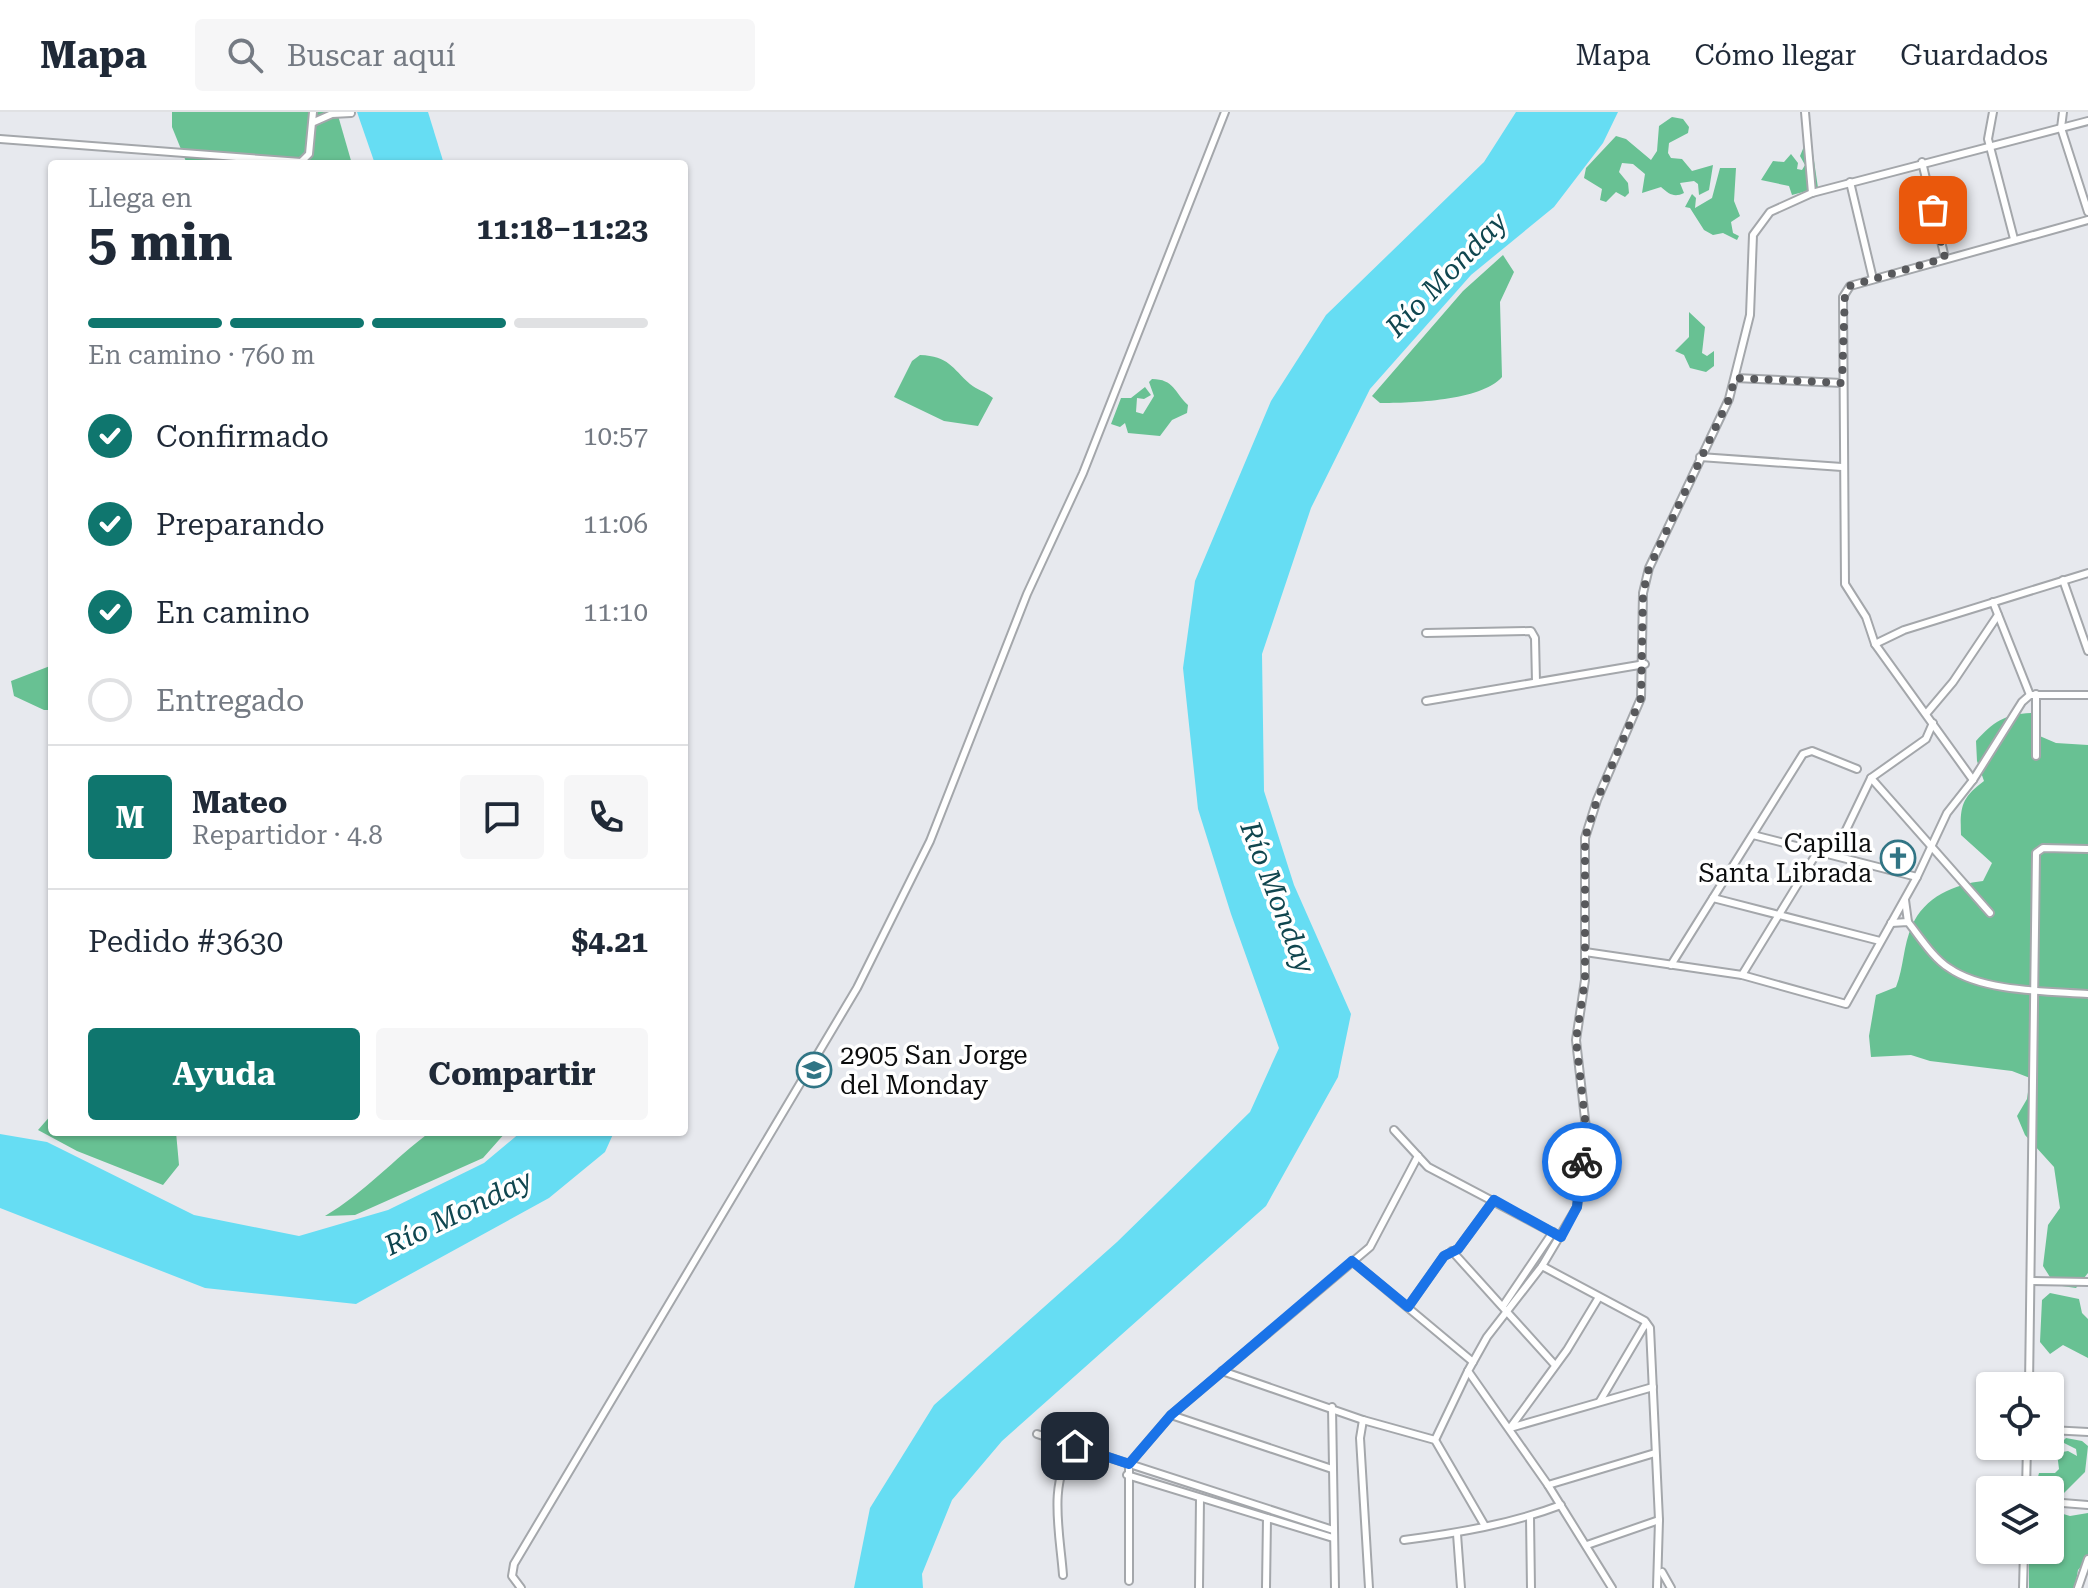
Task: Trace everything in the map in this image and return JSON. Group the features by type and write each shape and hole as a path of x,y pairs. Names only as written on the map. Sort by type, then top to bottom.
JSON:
{"street":[{"path":"303,160 309,154 313,112"},
{"path":"521,1588 512,1576 514,1564 857,988 894,918 930,841 1027,594 1083,473 1225,112"},
{"path":"1805,112 1812,193"},
{"path":"1993,112 1989,122 1989,146 2014,239"},
{"path":"2063,112 2061,128 2088,212"},
{"path":"314,122 332,114 351,113"},
{"path":"1504,1310 1542,1266 1577,1207 1586,1128 1576,1040 1585,980 1583,869 1588,825 1641,698 1645,664 1643,593 1649,568 1729,399 1735,378 1750,315 1753,235 1770,212 1812,193 2088,121"},
{"path":"0,139 275,160"},
{"path":"1922,162 1945,258"},
{"path":"1850,182 1873,279"},
{"path":"1973,780 1875,644 1866,617 1845,584 1842,383 1845,292 1850,286 1873,279 2088,220"},
{"path":"1735,378 1842,383"},
{"path":"1700,457 1842,467"},
{"path":"1875,644 1904,630 2088,573"},
{"path":"2063,580 2088,651"},
{"path":"1993,602 2033,694 2036,756"},
{"path":"1926,714 1953,682 1998,615"},
{"path":"1426,633 1531,631 1535,638 1536,682"},
{"path":"1426,701 1645,664"},
{"path":"1585,952 1742,975 1846,1004 1905,900 1947,813 1973,780 1996,738 2033,694"},
{"path":"2033,694 2088,695"},
{"path":"1834,855 1871,778 1926,739 1933,723"},
{"path":"1671,965 1803,754 1812,751 1857,769"},
{"path":"1871,778 1990,913"},
{"path":"1753,835 1917,877"},
{"path":"2029,1372 2031,990 2036,853 2043,848 2088,849"},
{"path":"1742,975 1818,851"},
{"path":"1713,898 1880,941"},
{"path":"1905,900 1908,922 1949,968 2031,990 2088,994"},
{"path":"1891,923 1908,922"},
{"path":"1394,1130 1428,1167 1561,1237"},
{"path":"1129,1581 1129,1464 1171,1415 1370,1247 1418,1156"},
{"path":"1408,1307 1444,1256 1458,1249 1494,1200"},
{"path":"1435,1440 1473,1362 1553,1232"},
{"path":"1452,1251 1554,1364"},
{"path":"1352,1261 1473,1362"},
{"path":"1542,1266 1646,1323 1653,1338 1660,1569 1657,1588"},
{"path":"2032,1281 2088,1282"},
{"path":"1510,1428 1567,1350 1599,1297"},
{"path":"1600,1401 1646,1323"},
{"path":"1222,1371 1363,1420 1435,1440 1485,1526"},
{"path":"1468,1371 1548,1485 1587,1545 1608,1586"},
{"path":"1510,1428 1653,1387"},
{"path":"1332,1407 1335,1588"},
{"path":"1171,1415 1332,1469"},
{"path":"1363,1420 1360,1438 1369,1588"},
{"path":"2064,1431 2088,1432"},
{"path":"1037,1434 1333,1530"},
{"path":"1063,1575 1058,1488 1062,1463 1075,1446"},
{"path":"1548,1485 1655,1453"},
{"path":"1127,1475 1333,1538"},
{"path":"1199,1588 1200,1498"},
{"path":"2064,1503 2088,1505"},
{"path":"1404,1540 1457,1534 1530,1517 1561,1505"},
{"path":"1530,1517 1531,1588"},
{"path":"1266,1588 1267,1518"},
{"path":"1587,1545 1659,1520"},
{"path":"1457,1534 1461,1588"},
{"path":"2078,1588 2088,1559"},
{"path":"2023,1588 2024,1564"},
{"path":"1660,1569 1671,1588"}],"green space":[{"path":"172,112 337,112 351,160 185,160 172,127"},
{"path":"1672,117 1683,119 1689,127 1688,133 1669,143 1668,153 1671,158 1682,159 1692,171 1713,165 1709,190 1699,195 1698,184 1694,181 1680,183 1684,193 1677,195 1661,187 1642,193 1645,174 1633,164 1622,163 1619,172 1628,183 1629,193 1625,197 1616,192 1606,202 1600,200 1602,189 1584,178 1586,168 1616,136 1626,139 1651,160 1657,151 1659,126"},
{"path":"1805,144 1812,147 1818,188 1792,195 1789,186 1761,180 1773,161 1784,162 1791,154 1798,163 1797,169 1802,170 1805,165 1800,156"},
{"path":"1720,168 1736,168 1734,201 1740,216 1731,222 1733,233 1739,236 1737,240 1723,233 1713,235 1704,230 1690,208 1685,207 1692,194 1696,198 1695,208 1712,198"},
{"path":"1503,255 1514,272 1500,302 1502,377 1478,391 1445,399 1380,403 1372,396 1463,291"},
{"path":"1689,312 1705,327 1702,353 1707,356 1714,351 1714,366 1706,372 1690,368 1684,355 1675,351 1689,337"},
{"path":"920,355 944,360 970,384 993,398 978,426 944,421 894,397 912,361"},
{"path":"1152,379 1165,381 1173,388 1188,405 1187,413 1172,420 1160,436 1128,433 1125,423 1120,427 1111,424 1121,398 1131,398 1145,387 1151,395 1144,399 1137,398 1136,412 1143,414 1154,396 1149,382"},
{"path":"48,667 48,710 14,696 11,681"},
{"path":"2031,713 2035,734 2056,743 2088,745 2088,1273 2076,1288 2055,1285 2043,1266 2048,1225 2060,1208 2054,1167 2025,1135 2017,1116 2027,1099 2030,1078 2012,1071 1930,1061 1911,1055 1871,1057 1869,1036 1876,995 1896,987 1909,933 1917,916 1932,900 1951,889 1983,881 1992,863 1961,835 1961,817 1966,798 1984,781 1977,761 1976,741 2000,720"},
{"path":"48,1119 48,1135 38,1130"},
{"path":"49,1136 176,1136 179,1165 163,1185 77,1151"},
{"path":"425,1136 502,1136 483,1158 355,1215 325,1216 353,1197"},
{"path":"2050,1293 2079,1299 2082,1313 2088,1319 2088,1358 2063,1345 2050,1354 2040,1342 2042,1300"},
{"path":"2064,1440 2082,1441 2088,1446 2085,1472 2064,1493 2064,1476 2038,1476 2039,1473 2055,1473 2059,1469 2058,1460 2064,1460 2064,1452 2077,1456 2076,1449"},
{"path":"2088,1513 2088,1559 2078,1570 2075,1588 2029,1588 2029,1564 2064,1564 2064,1514"}],"water":[{"path":"357,112 428,112 443,160 374,160"},
{"name":"Río Monday","path":"1516,112 1618,112 1603,143 1554,207 1471,275 1370,389 1311,508 1262,654 1264,791 1294,885 1351,1014 1338,1077 1266,1206 1002,1441 952,1500 922,1574 923,1588 854,1588 870,1508 934,1405 1117,1242 1250,1112 1279,1048 1231,914 1198,809 1183,668 1195,581 1271,401 1326,315 1484,162"},
{"name":"Río Monday","path":"0,1134 47,1142 194,1215 299,1236 388,1210 484,1163 516,1136 612,1136 605,1152 549,1198 356,1304 205,1288 0,1208"}],"way so far":[{"path":"1582,1162 1586,1128 1576,1040 1585,980 1585,838 1597,800 1635,715 1644,686 1643,593 1649,568 1670,518 1729,399 1735,378 1842,383 1845,292 1850,286 1945,258 1933,210"}],"place":[{"name":"Capilla Santa Librada","path":"1898,858"},
{"name":"2905 San Jorge del Monday","path":"814,1070"}],"route":[{"path":"1075,1446 1129,1464 1171,1415 1352,1261 1408,1307 1444,1256 1458,1249 1494,1200 1561,1237 1577,1207 1582,1162"}]}
